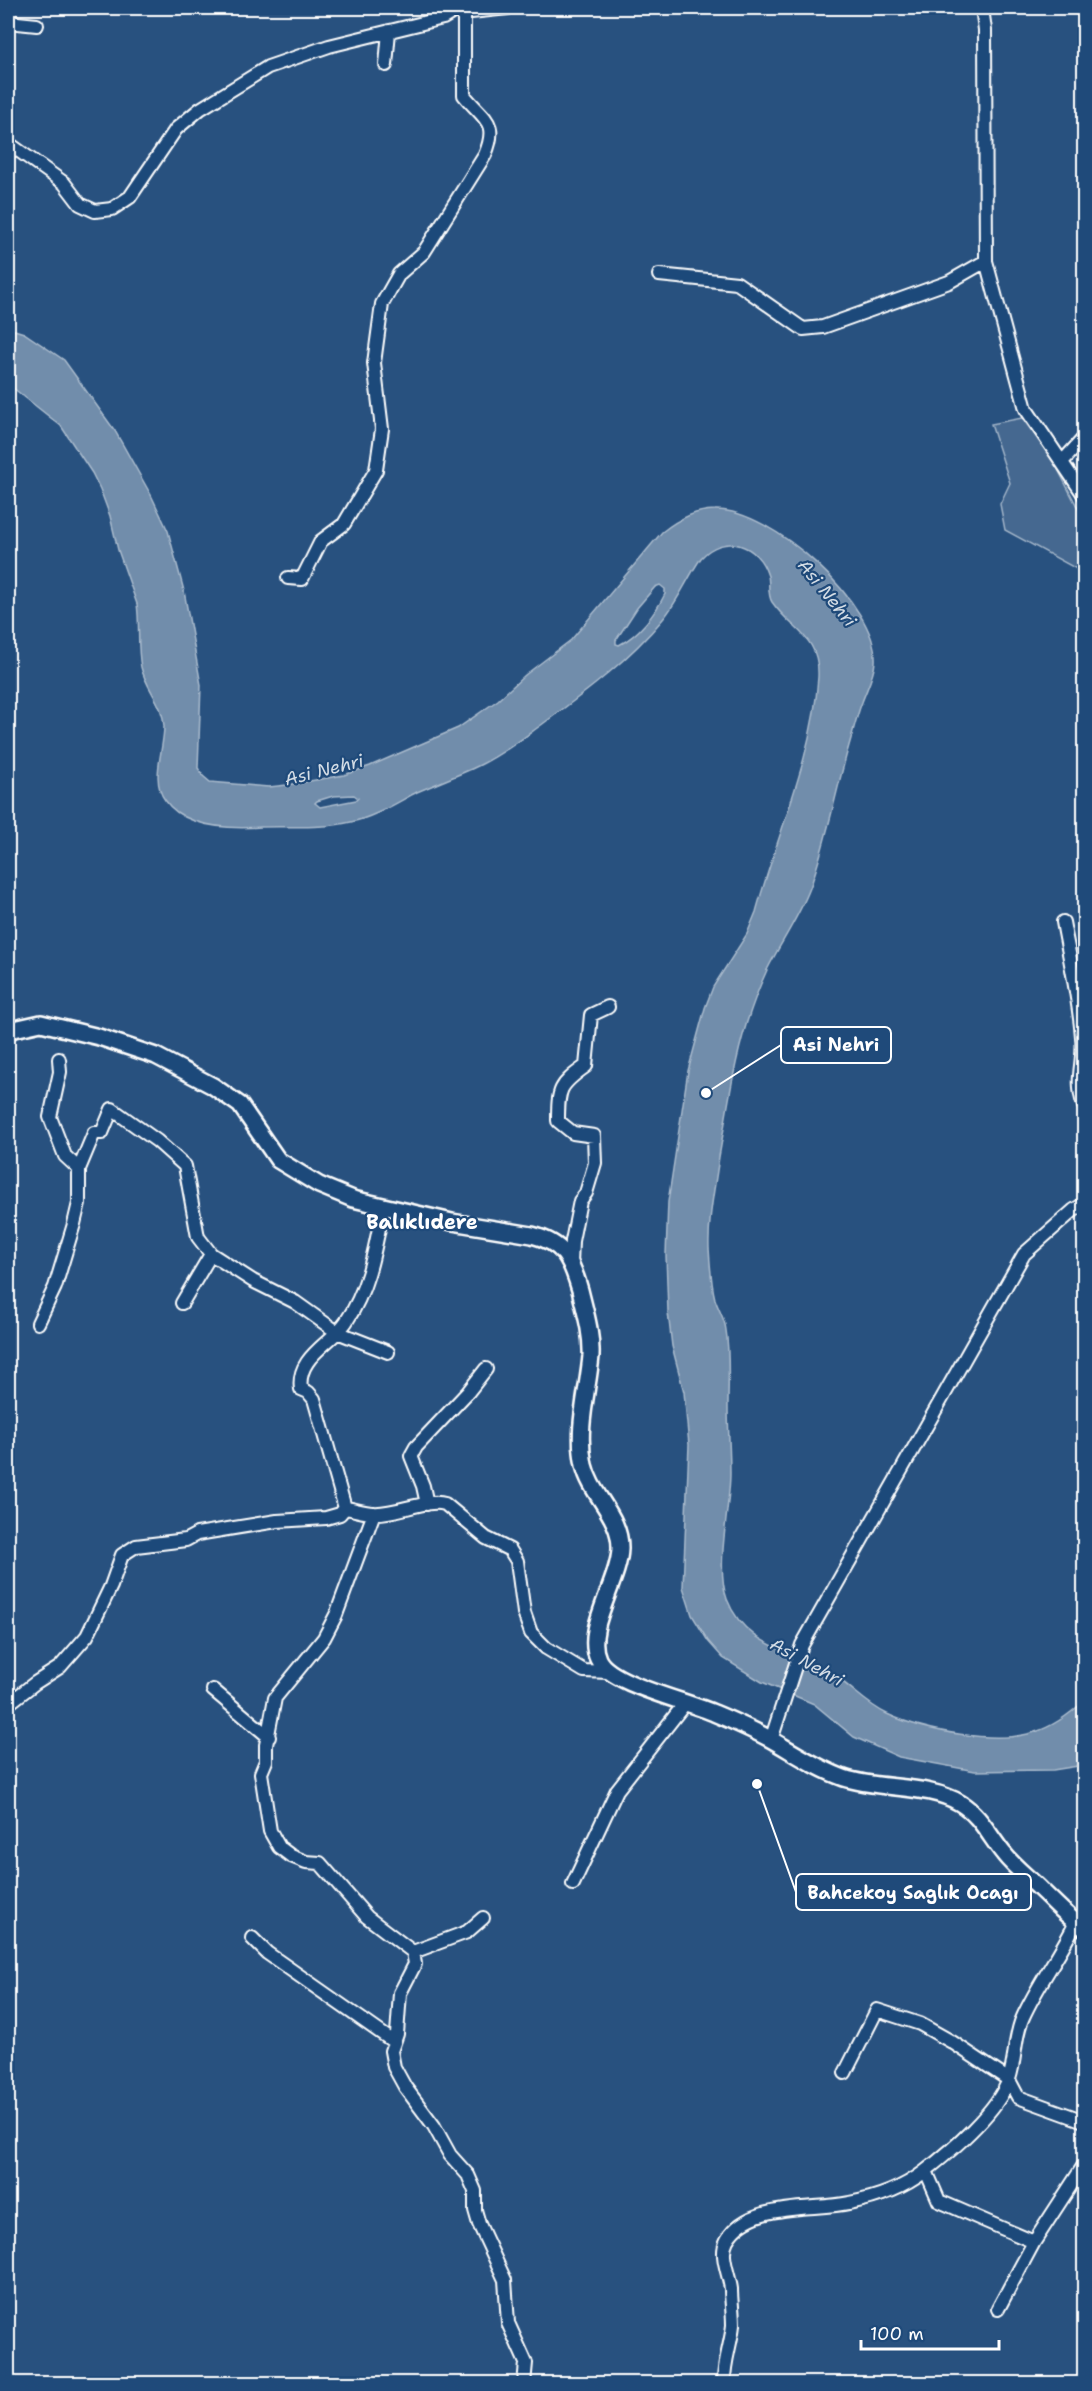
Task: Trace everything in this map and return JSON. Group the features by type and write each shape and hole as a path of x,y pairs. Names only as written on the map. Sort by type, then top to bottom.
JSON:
{"main road":[{"path":"8,1032 41,1023 99,1037 156,1056 213,1086 234,1100 248,1114 278,1160 319,1185 383,1208 544,1238 559,1247 571,1264 585,1311 591,1342 583,1428 584,1463 594,1490 615,1522 620,1542 618,1567 596,1635 596,1656 609,1672 743,1725 773,1733 833,1774 868,1784 929,1793 960,1803 981,1822 1010,1861 1080,1925"}],"street":[{"path":"463,8 471,12 508,8"},
{"path":"8,143 64,183 80,204 95,212 112,209 130,197 176,129 200,109 268,67 329,46 443,18 463,8"},
{"path":"288,578 302,579 321,541 344,524 376,470 382,429 374,363 382,303 399,274 424,252 485,155 492,138 490,124 464,95 463,8"},
{"path":"981,8 985,30 986,261 1026,409 1084,494"},
{"path":"8,22 37,25"},
{"path":"386,65 389,31"},
{"path":"659,275 737,283 803,329 823,327 949,282 986,261"},
{"path":"1062,462 1084,438"},
{"path":"1063,922 1082,1033 1078,1074 1079,1090 1084,1106"},
{"path":"571,1264 572,1241 580,1201 586,1193 595,1162 594,1136 573,1133 558,1121 558,1095 568,1079 586,1066 591,1015 608,1007"},
{"path":"59,1059 60,1072 50,1117 65,1156 79,1169"},
{"path":"38,1323 55,1287 74,1224 79,1203 79,1169 94,1133 102,1133 112,1109 185,1166 198,1237 211,1254 253,1281 296,1302 337,1332 388,1352"},
{"path":"773,1733 802,1645 1024,1254 1084,1204"},
{"path":"345,1508 314,1399 308,1392 301,1389 300,1382 302,1371 311,1356 345,1324 367,1281 383,1208"},
{"path":"182,1303 211,1254"},
{"path":"428,1504 411,1456 416,1447 468,1392 486,1369"},
{"path":"345,1508 374,1514 437,1502 445,1504 486,1538 510,1550 517,1561 524,1613 531,1633 546,1648 584,1671 609,1672"},
{"path":"8,1704 60,1667 87,1636 111,1586 122,1555 136,1546 186,1540 197,1534 277,1521 326,1518 340,1514 345,1508"},
{"path":"374,1514 336,1615 324,1638 275,1698 266,1745 266,1761 261,1773 270,1831 279,1847 291,1856 306,1862 320,1863 367,1917 413,1952 415,1964 400,1993 391,2051 394,2067 405,2087 434,2126 450,2155 468,2175 475,2191 475,2210 479,2224 506,2280 508,2323 526,2362 524,2384"},
{"path":"213,1690 269,1737"},
{"path":"573,1884 617,1790 686,1702"},
{"path":"413,1952 467,1932 483,1918"},
{"path":"724,2384 733,2325 730,2285 723,2256 727,2241 737,2229 752,2218 776,2211 847,2204 883,2194 907,2184 926,2171 994,2108 1009,2080 1016,2053 1019,2025 1033,1994 1080,1925"},
{"path":"252,1938 267,1953 394,2042"},
{"path":"846,2073 877,2010 920,2024 1009,2080 1018,2097 1084,2121"},
{"path":"998,2309 1034,2242 1084,2164"},
{"path":"926,2171 939,2202 1034,2242"}],"shaded area":[{"path":"1022,418 1052,458 1084,520 1084,573 1005,530 1000,504 1010,483 991,424"}],"water":[{"path":"8,328 24,333 64,360 115,431 151,495 168,531 184,591 201,685 198,768 210,782 269,787 344,775 458,728 498,700 525,675 571,640 662,532 693,514 715,510 738,514 764,525 791,542 841,588 859,614 872,639 875,662 872,677 857,717 810,888 767,970 746,1025 737,1057 711,1214 709,1248 712,1280 715,1299 725,1326 728,1358 730,1473 722,1570 724,1586 735,1616 759,1638 818,1666 879,1710 920,1726 960,1734 1019,1736 1049,1726 1084,1701 1084,1765 1053,1770 975,1771 899,1757 854,1737 814,1704 762,1682 723,1658 708,1641 692,1615 683,1587 689,1445 684,1392 672,1346 668,1312 666,1255 668,1202 688,1071 705,1008 713,987 747,934 756,912 802,766 815,707 818,677 817,663 810,643 772,602 768,576 757,556 739,545 730,544 710,550 701,558 663,619 621,662 544,723 505,751 480,765 417,792 377,813 351,822 306,827 236,828 209,825 184,816 173,809 161,792 158,774 163,718 143,675 139,652 137,604 100,489 61,426 8,384","holes":["660,585 665,589 665,594 651,616 633,636 619,645 616,644 616,640 637,608 655,587","354,795 358,798 356,800 320,807 315,803 333,796"]}],"place":[{"name":"Asi Nehri","path":"706,1093"},
{"name":"Bahcekoy Saglık Ocagı","path":"757,1784"}],"district":[{"name":"Balıklıdere","path":"422,1222"}]}
